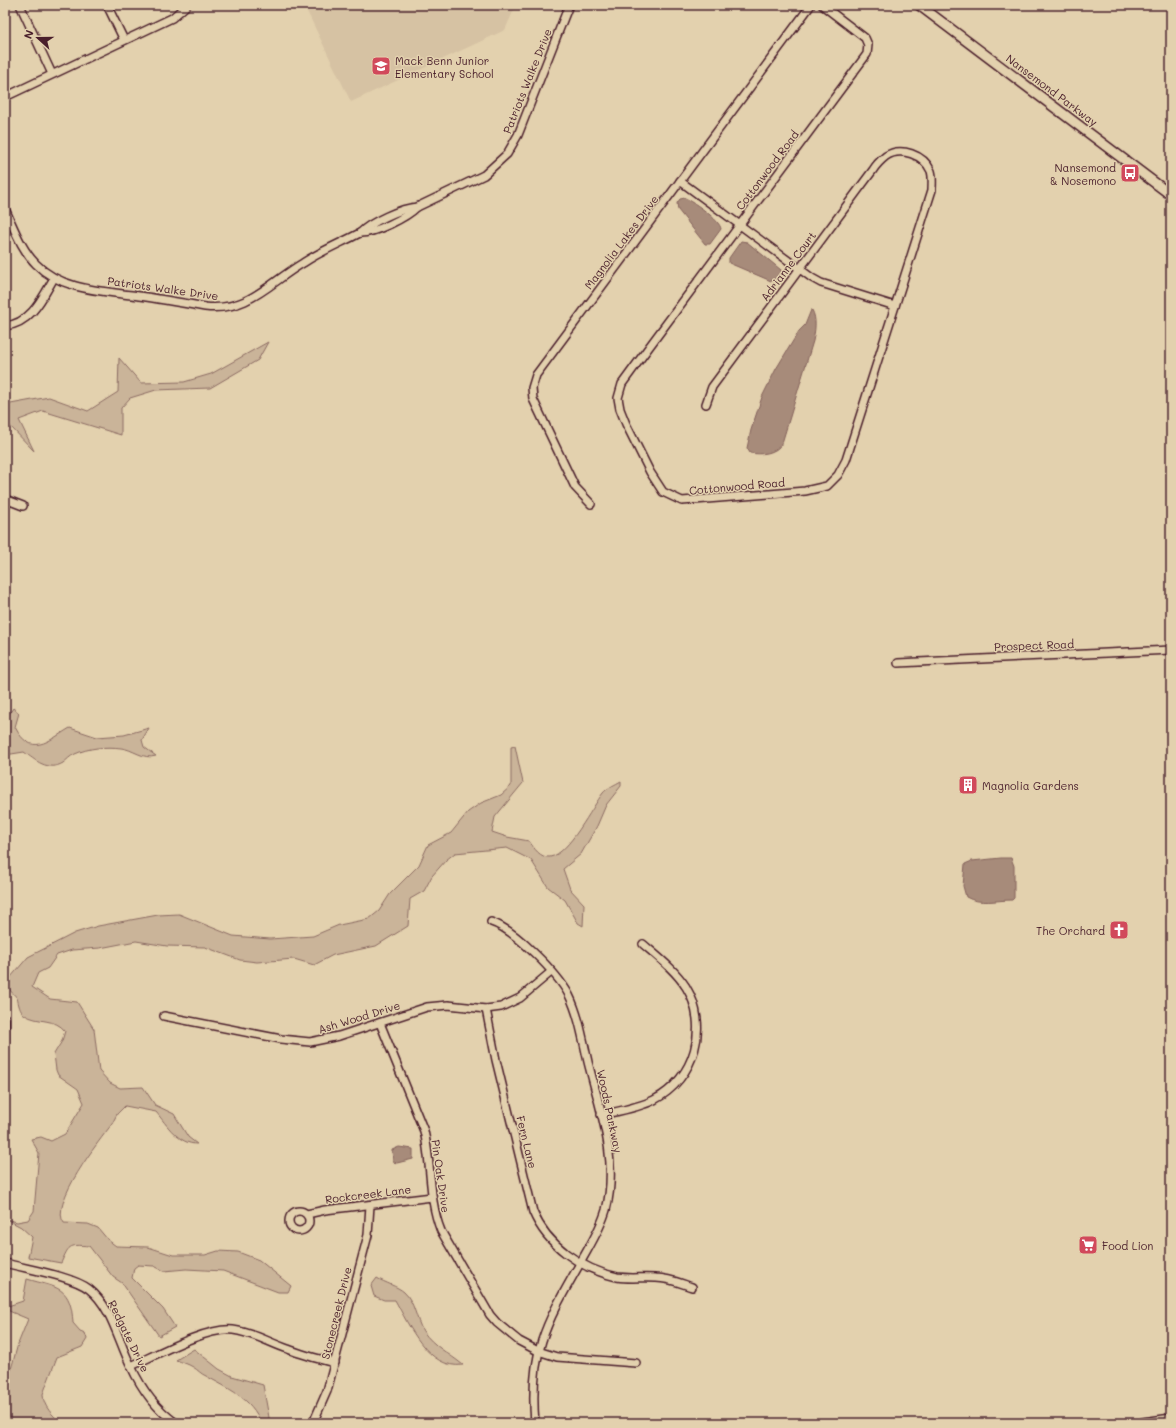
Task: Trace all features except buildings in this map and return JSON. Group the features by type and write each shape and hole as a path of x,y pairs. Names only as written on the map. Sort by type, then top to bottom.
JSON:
{"main road":[{"name":"Nansemond Parkway","path":"918,5 1171,195"},
{"path":"1143,1423 1171,1419"}],"street":[{"path":"20,5 52,74"},
{"path":"107,5 124,40"},
{"path":"5,97 172,18 187,5"},
{"name":"Patriots Walke Drive","path":"5,209 21,245 28,255 36,265 54,278 81,287 205,307 223,308 242,303 302,263 360,233 366,227 408,208 417,207 484,175 507,154 518,135 569,5"},
{"name":"Magnolia Lakes Drive","path":"591,504 575,487 544,424 533,399 533,383 540,369 811,5"},
{"name":"Cottonwood Road","path":"822,5 865,38 868,45 867,54 648,347 622,384 619,392 619,405 626,424 658,486 670,497 682,501 772,494 821,488 833,481 843,468 933,183 930,170 921,159 909,153 900,152"},
{"name":"Adrianne Court","path":"706,404 712,387 878,164 885,156 900,152"},
{"path":"680,181 799,269 821,283 895,306"},
{"path":"5,326 26,318 34,310 54,278"},
{"path":"5,499 23,506"},
{"name":"Prospect Road","path":"898,663 1171,650"},
{"name":"Woods Parkway","path":"491,922 512,933 563,985 573,1005 609,1150 609,1195 601,1224 549,1320 538,1351 533,1381 535,1423"},
{"path":"601,1115 647,1103 665,1094 684,1074 695,1052 698,1027 697,1016 690,995 680,980 643,944"},
{"name":"Ash Wood Drive","path":"164,1016 300,1042 319,1041 423,1008 437,1005 486,1009 500,1006 520,998 551,972"},
{"name":"Fern Lane","path":"486,1009 496,1060 533,1212 537,1222 551,1240 580,1262 616,1276 658,1278 692,1287"},
{"path":"5,1018 5,1041"},
{"name":"Pin Oak Drive","path":"380,1022 424,1131 430,1163 432,1197 436,1218 490,1315 505,1331 538,1351 557,1357 636,1363"},
{"name":"Rockcreek Lane","path":"307,1214 325,1210 432,1197"},
{"name":"Stonecreek Drive","path":"313,1423 327,1391 335,1363 368,1234 370,1205"},
{"name":"Redgate Drive","path":"5,1263 73,1282 88,1289 102,1304 131,1366 151,1398 176,1423"},
{"path":"131,1366 203,1335 216,1331 232,1330 243,1332 289,1350 335,1363"}],"shaded area":[{"name":"Mack Benn Junior Elementary School","path":"304,5 516,5 505,30 351,102"},
{"path":"685,198 706,212 720,225 721,229 710,244 705,244 678,210 677,203 680,199"},
{"path":"741,241 747,242 781,270 782,275 777,281 771,281 729,263 729,258"},
{"path":"811,310 814,314 815,321 813,341 782,443 772,452 759,454 750,453 747,448 751,430 762,397 776,369 799,331 805,325"},
{"path":"268,342 258,360 210,388 156,390 130,398 121,408 121,435 43,411 19,420 34,451 9,425 5,426 5,405 49,397 88,411 118,392 119,358 141,383 184,382 211,374"},
{"path":"13,708 19,713 15,727 27,742 40,744 47,742 70,728 97,737 124,735 149,728 142,740 144,747 156,756 147,757 121,748 97,748 80,752 63,763 47,766 24,752 5,755 5,721"},
{"path":"515,746 523,783 495,817 492,832 507,837 529,841 538,852 546,857 557,854 565,848 580,829 603,793 621,781 621,786 606,805 597,826 581,854 563,869 570,889 584,904 583,926 578,923 565,900 548,887 531,860 507,848 455,853 446,860 432,876 424,891 410,899 408,926 376,946 333,955 314,965 294,959 257,962 240,960 205,947 167,946 136,941 100,948 72,950 57,955 48,968 38,973 32,987 50,999 77,1002 94,1029 99,1071 110,1083 120,1088 143,1087 155,1105 174,1114 188,1137 197,1144 184,1141 169,1128 156,1112 125,1106 117,1114 112,1124 87,1158 69,1188 63,1202 61,1214 64,1223 88,1224 98,1228 108,1240 116,1246 148,1247 173,1255 205,1255 218,1251 238,1252 259,1260 291,1286 288,1292 278,1292 223,1271 186,1269 164,1271 154,1266 138,1265 134,1268 132,1278 163,1309 175,1327 159,1336 122,1283 113,1277 89,1246 77,1245 70,1247 61,1263 28,1257 32,1237 21,1227 6,1219 17,1222 28,1220 34,1211 39,1153 31,1139 41,1137 51,1141 65,1134 84,1103 78,1089 58,1075 56,1070 54,1054 62,1041 65,1031 57,1024 52,1022 35,1019 25,1015 20,1009 17,998 9,989 10,978 28,957 75,933 98,926 158,915 179,914 233,936 270,939 313,936 339,925 369,919 379,911 390,894 419,865 428,845 451,833 468,812 481,803 501,795 511,786 511,747"},
{"path":"1011,858 1014,866 1014,898 1012,900 988,902 977,901 966,897 963,886 965,864 972,861"},
{"path":"399,1147 413,1149 413,1159 397,1163 393,1162 392,1150"},
{"path":"377,1278 398,1288 408,1296 423,1331 437,1345 463,1365 451,1365 440,1360 421,1344 413,1333 395,1300 384,1300 374,1296 371,1286"},
{"path":"27,1279 55,1287 66,1295 72,1311 73,1323 80,1331 85,1333 87,1339 82,1347 57,1357 43,1394 43,1399 47,1407 61,1423 5,1423 5,1391 18,1344 28,1319 9,1311 8,1306 23,1301"},
{"path":"194,1349 219,1369 232,1376 263,1385 270,1423 261,1423 252,1407 238,1395 195,1368 176,1360"}],"place":[{"name":"Mack Benn Junior Elementary School","path":"381,66"},
{"name":"Nansemond & Nosemono","path":"1130,173"},
{"name":"Magnolia Gardens","path":"968,785"},
{"name":"The Orchard","path":"1119,930"},
{"name":"Food Lion","path":"1088,1245"}]}
